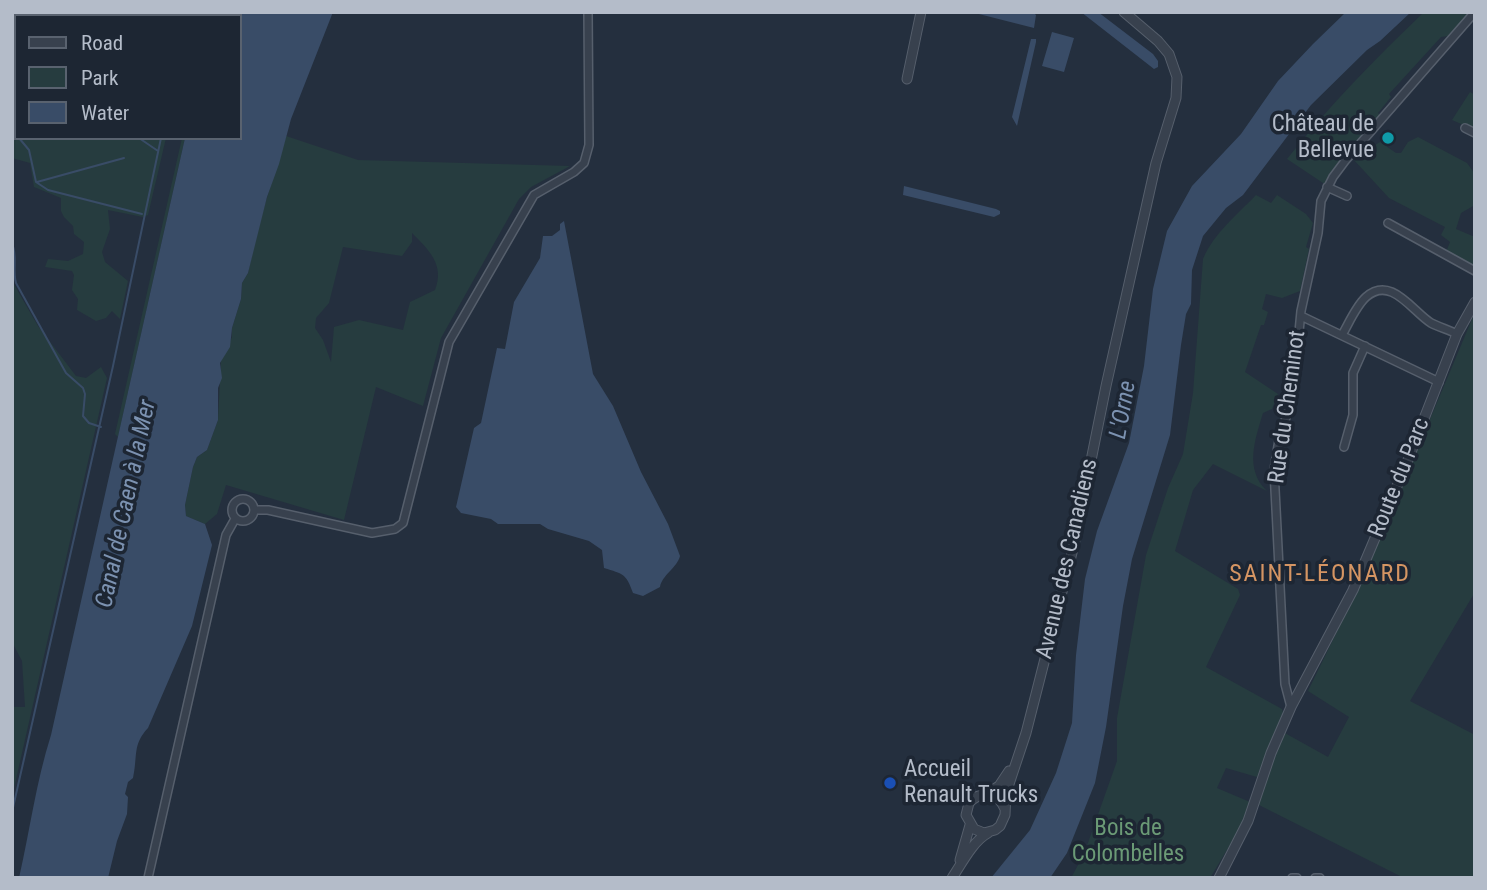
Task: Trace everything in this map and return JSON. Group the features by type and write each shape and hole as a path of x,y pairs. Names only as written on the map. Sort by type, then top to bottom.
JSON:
{"street":[{"path":"254,510 268,510 372,533 395,529 403,523 449,342 534,195 574,172 584,163 589,145 588,12"},
{"path":"906,79 921,12"},
{"name":"Avenue des Canadiens","path":"1004,809 1006,793 1026,733 1074,545 1156,163 1176,98 1174,67 1163,46 1124,12"},
{"path":"1347,196 1327,187 1345,161 1475,12"},
{"path":"1465,128 1475,133"},
{"name":"Rue du Cheminot","path":"1290,708 1285,684 1275,471 1279,440 1293,395 1301,316 1318,233 1321,201 1327,187"},
{"path":"1388,223 1475,271"},
{"path":"1342,335 1363,300 1382,290 1391,290 1431,323 1457,334"},
{"name":"Route du Parc","path":"1219,878 1248,821 1271,753 1290,708 1353,590 1457,334 1475,302"},
{"path":"1301,316 1439,382"},
{"path":"1344,447 1353,415 1353,373 1365,346"},
{"path":"148,878 226,535 235,519 234,503 245,499 251,502 254,510 249,520 235,519"},
{"name":"Avenue des Canadiens","path":"986,794 999,786 1014,763"},
{"path":"986,794 998,798 1005,815 1000,826 982,836 954,875 965,849 970,825 966,815 969,803 977,796 986,794"},
{"path":"970,825 979,831 990,832"}],"green space":[{"path":"12,12 195,12 14,14 14,140 166,140 148,215 143,217 108,210 110,229 102,252 105,262 128,281 120,319 112,311 106,318 96,321 77,310 78,299 72,290 72,271 45,267 48,259 68,261 83,254 84,242 74,234 73,226 64,217 61,198 34,187 30,163 12,158"},
{"path":"1424,12 1470,12 1448,36 1441,37 1389,94 1391,97 1378,113 1382,117 1334,169 1326,185 1287,159 1353,83"},
{"path":"1470,92 1475,95 1475,130 1452,120"},
{"path":"286,136 358,160 570,166 531,187 519,199 441,338 423,406 376,387 344,520 226,485 217,514 205,524 186,516 185,505 193,467 197,457 207,450 218,420 221,361 232,337 242,283 248,273 257,230","holes":["412,233 437,265 438,281 435,290 410,302 403,330 359,320 334,327 331,362 323,340 315,328 316,318 329,303 343,247 402,256 412,242"]},
{"path":"1418,137 1467,163 1475,174 1475,205 1461,213 1456,229 1475,237 1475,267 1446,252 1450,242 1441,235 1445,227 1389,198 1353,159 1366,144 1372,147 1380,142 1396,153 1401,153 1408,142"},
{"path":"182,140 185,140 118,437 115,434"},
{"name":"Bois de Colombelles","path":"1256,195 1271,203 1277,195 1306,214 1313,223 1306,247 1309,249 1300,291 1282,298 1266,294 1262,309 1268,312 1245,372 1278,394 1272,409 1263,413 1253,454 1256,473 1267,491 1213,464 1193,490 1175,551 1238,589 1240,595 1206,667 1282,709 1283,713 1257,777 1226,768 1217,788 1250,802 1242,825 1210,878 1071,878 1084,854 1117,761 1117,718 1146,555 1168,488 1183,454 1193,393 1203,259 1220,233"},
{"path":"12,281 38,326 76,376 86,378 101,367 107,378 12,797 12,707 25,707 22,661 12,642"},
{"path":"1475,312 1475,592 1410,701 1475,735 1475,878 1404,878 1257,804 1283,732 1328,757 1349,717 1308,691 1365,574"}],"water":[{"name":"Canal de Caen à la Mer","path":"333,12 291,119 267,197 248,273 242,283 230,347 220,363 222,378 218,388 218,420 207,450 197,457 193,467 185,505 186,516 205,524 212,545 192,626 138,745 133,778 128,782 125,794 128,797 127,814 108,878 19,878 37,788 185,140 242,140 242,14 212,14"},
{"path":"971,12 1033,12 1036,15 1034,28"},
{"path":"1081,12 1098,12 1153,54 1158,61 1158,67 1154,69"},
{"path":"1346,12 1411,12 1367,50 1311,105 1243,195 1226,208 1203,236 1192,270 1191,304 1186,314 1181,345 1170,435 1132,559 1095,783 1067,853 1050,878 991,878 1030,830 1056,773 1072,723 1076,655 1085,579 1097,531 1129,443 1144,366 1153,289 1167,231 1192,186 1241,134 1278,81"},
{"path":"1052,32 1074,38 1064,72 1042,66"},
{"path":"1031,39 1036,39 1036,42 1017,126 1012,117"},
{"path":"904,186 996,209 1000,214 994,217 903,195"},
{"path":"564,221 593,374 613,406 680,556 660,587 643,596 633,593 623,575 604,568 602,550 589,541 548,529 540,524 498,524 491,519 461,513 456,507 474,428 481,423 497,348 505,349 514,302 540,258 543,236 552,236 560,230 560,224"}],"waterway":[{"path":"12,68 14,73"},
{"path":"14,103 14,132"},
{"path":"21,140 29,150 36,182 48,190 142,214"},
{"path":"142,140 158,151"},
{"path":"12,812 113,366 161,140"},
{"path":"37,182 124,158"},
{"path":"12,244 16,283 66,373 83,388 83,416 89,423 101,427"}],"place":[{"name":"Château de Bellevue","path":"1388,138"},
{"name":"Accueil Renault Trucks","path":"890,783"}],"district":[{"name":"SAINT-LÉONARD","path":"1320,575"}],"water label":[{"name":"L'Orne","path":"1124,410"}]}
